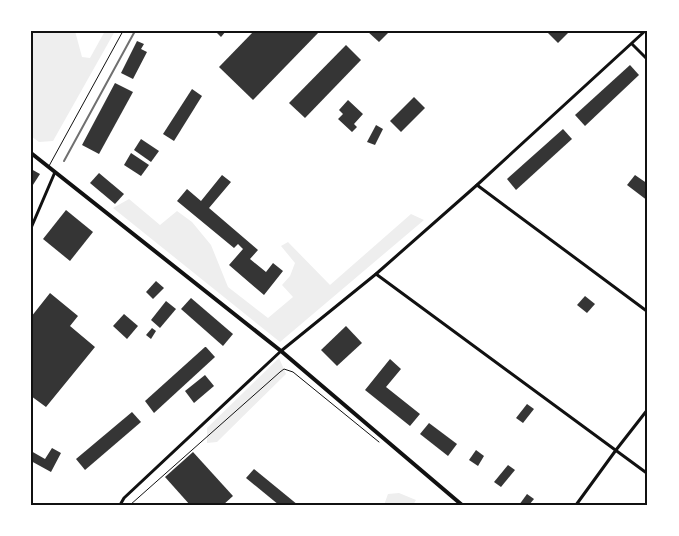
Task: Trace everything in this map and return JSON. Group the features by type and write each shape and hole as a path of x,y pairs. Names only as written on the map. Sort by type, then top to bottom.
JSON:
{"street":[{"path":"120,505 124,498 282,351 376,274 477,185 645,31"},
{"path":"632,44 648,60"},
{"path":"31,152 282,351 462,505"},
{"path":"31,228 55,172"},
{"path":"477,185 648,312"},
{"path":"376,274 648,474"},
{"path":"576,505 648,409"}],"lane":[{"path":"49,167 124,31"}],"path":[{"path":"130,505 284,369 293,372 378,441"}],"shaded area":[{"path":"31,31 75,31 82,57 90,58 105,31 115,31 53,141 39,142 31,136"},
{"path":"129,199 160,225 177,211 192,222 211,245 228,287 268,318 293,297 282,285 290,276 295,263 281,246 288,242 330,285 411,214 424,220 280,342 113,208"},
{"path":"279,358 286,374 217,442 207,443 207,428"},
{"path":"399,493 416,500 413,505 384,505 388,494"}],"building":[{"path":"215,31 226,31 221,37"},
{"path":"254,31 320,31 253,100 219,67"},
{"path":"367,31 390,31 379,42"},
{"path":"546,31 570,31 558,43"},
{"path":"137,41 144,44 141,49 147,52 133,79 121,73"},
{"path":"346,45 361,60 305,118 289,103"},
{"path":"630,65 639,75 585,126 575,115"},
{"path":"115,83 133,92 99,154 82,145"},
{"path":"192,89 202,96 174,141 163,134"},
{"path":"414,97 425,108 401,132 390,121"},
{"path":"348,100 363,114 354,124 357,127 352,132 338,119 343,114 339,110"},
{"path":"376,125 383,129 375,145 367,142"},
{"path":"563,129 572,139 516,190 507,179"},
{"path":"141,139 159,151 151,162 134,150"},
{"path":"131,153 149,165 141,176 124,165"},
{"path":"31,169 40,174 31,188"},
{"path":"99,173 124,194 115,204 90,183"},
{"path":"222,175 231,182 209,208 258,250 250,259 266,272 273,263 283,271 264,295 229,265 243,249 238,244 234,248 177,201 187,189 201,201"},
{"path":"635,175 648,184 648,201 627,185"},
{"path":"66,210 93,232 70,261 43,239"},
{"path":"156,281 164,288 153,299 146,292"},
{"path":"50,293 78,316 70,326 95,347 46,407 31,396 31,317"},
{"path":"585,296 595,304 587,313 577,305"},
{"path":"191,298 233,334 223,346 181,309"},
{"path":"166,301 176,309 160,328 151,320"},
{"path":"124,314 138,326 127,339 113,326"},
{"path":"346,326 362,343 337,366 321,350"},
{"path":"152,328 156,331 151,339 146,335"},
{"path":"205,347 215,357 154,413 145,401"},
{"path":"390,359 401,369 386,387 420,414 410,426 365,390"},
{"path":"205,375 214,386 194,403 185,391"},
{"path":"527,404 534,409 523,423 516,418"},
{"path":"132,412 141,422 85,470 76,459"},
{"path":"429,423 457,444 448,456 420,434"},
{"path":"52,448 61,453 51,472 31,461 31,451 45,459"},
{"path":"476,450 484,456 478,466 469,460"},
{"path":"193,452 233,496 223,505 190,505 165,477"},
{"path":"508,465 515,470 501,487 494,482"},
{"path":"254,469 298,505 279,505 246,478"},
{"path":"527,494 534,499 529,505 519,505"}],"railway":[{"path":"64,161 135,31"}]}
